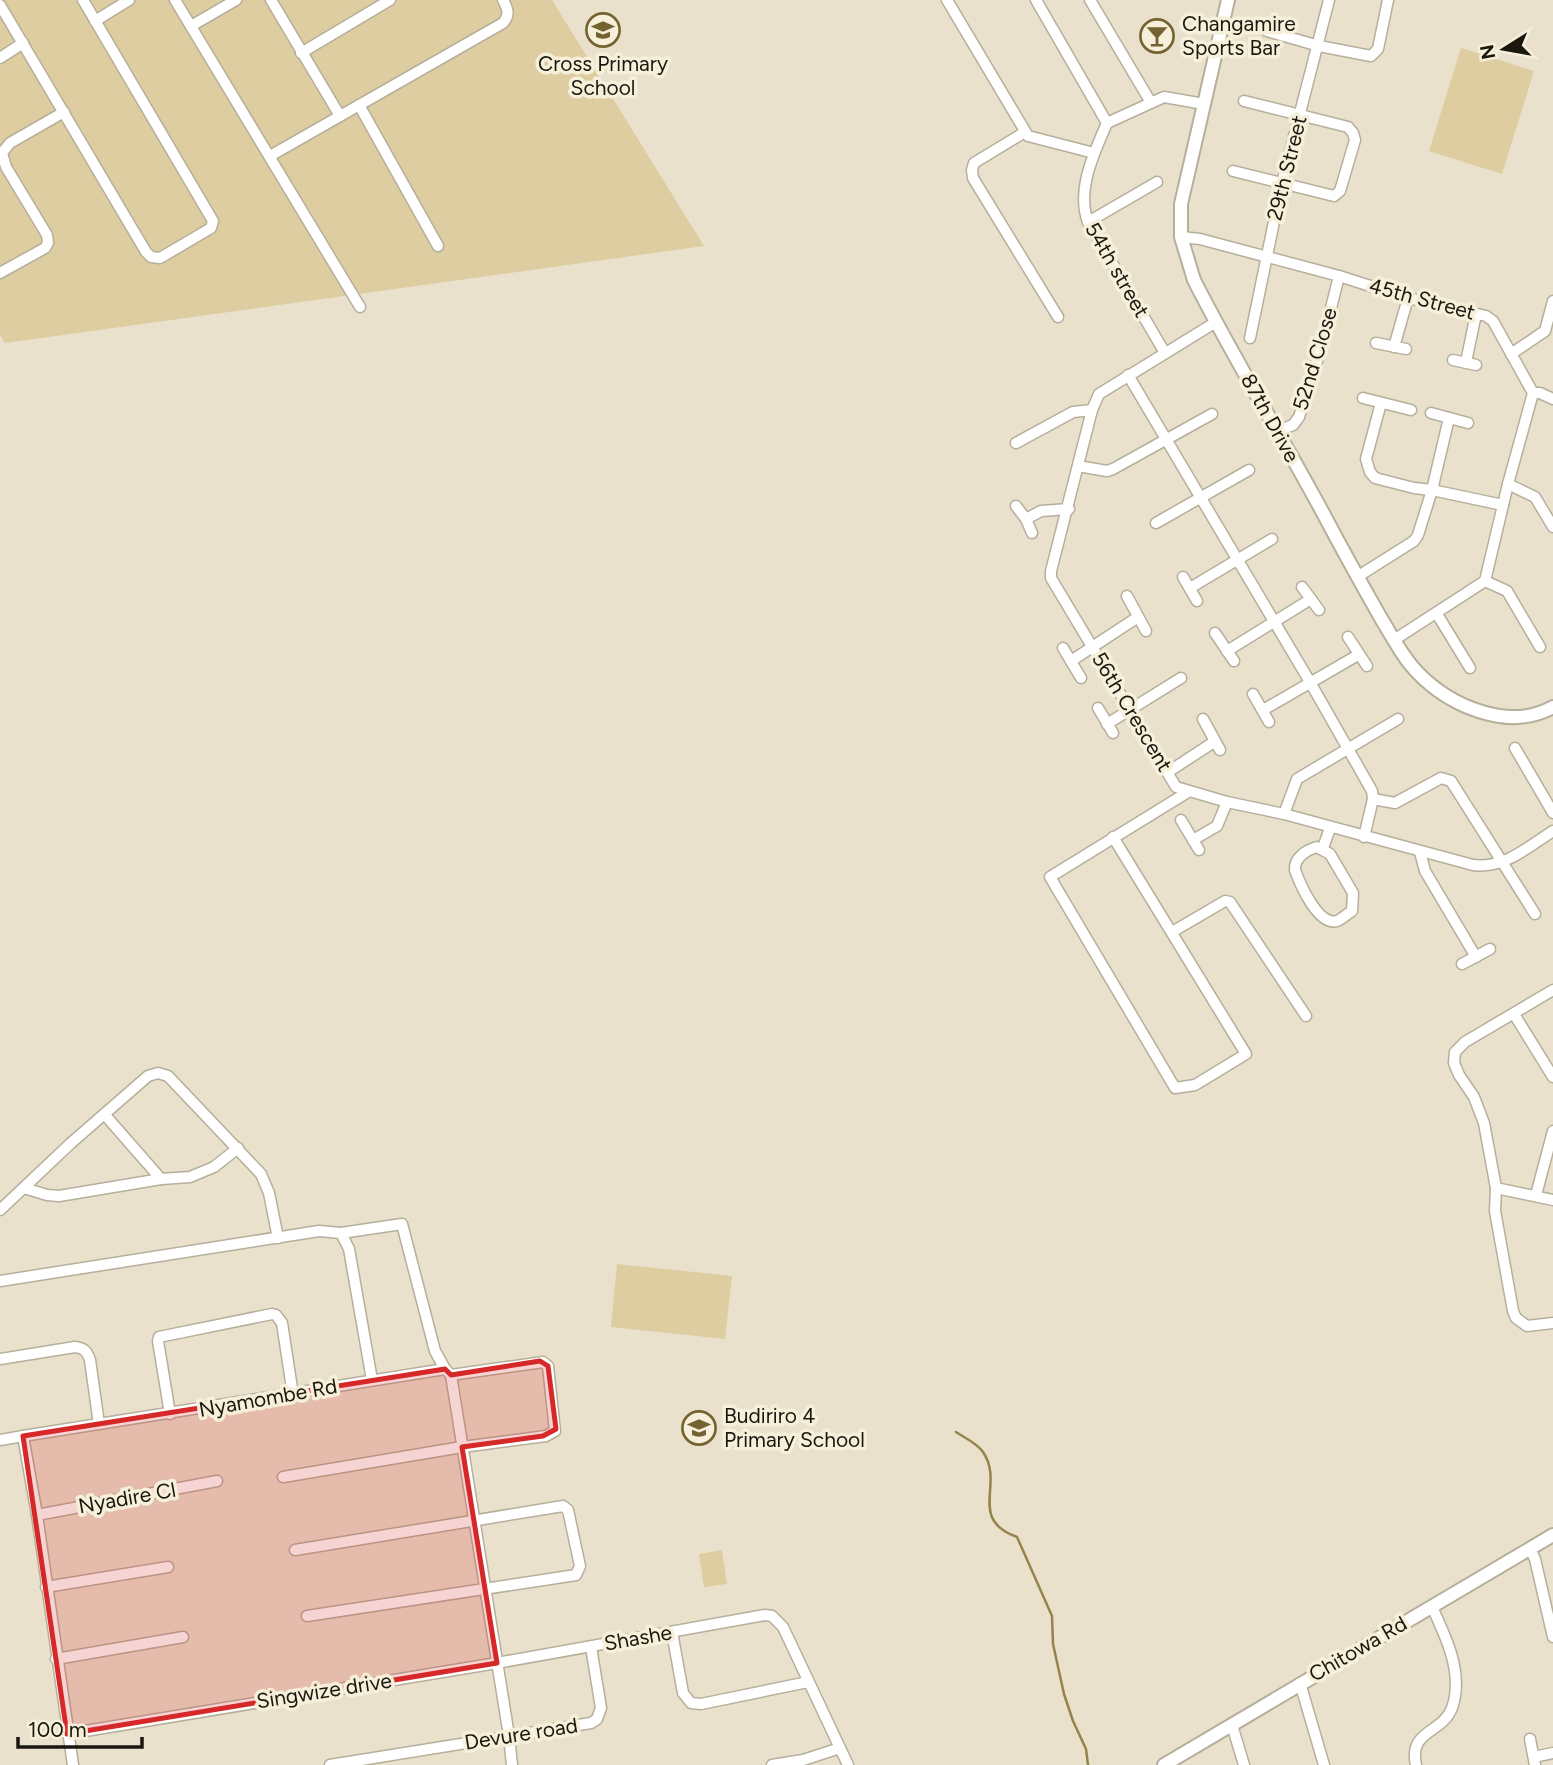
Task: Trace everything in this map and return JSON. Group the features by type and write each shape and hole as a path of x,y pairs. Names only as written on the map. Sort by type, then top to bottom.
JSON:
{"street":[{"path":"0,5 146,252 152,257 160,258 214,225 83,0"},
{"path":"95,21 129,0"},
{"path":"175,0 360,307"},
{"path":"191,26 236,0"},
{"path":"271,0 340,116"},
{"path":"302,53 390,0"},
{"path":"270,156 503,23 507,19 508,11 503,0"},
{"path":"947,0 1025,132 1032,138 1094,153"},
{"path":"1036,0 1107,123 1150,101 1164,97 1204,104"},
{"path":"1090,0 1150,101"},
{"name":"87th Drive","path":"1228,0 1181,204 1181,237 1195,280 1357,577 1415,671 1456,701 1481,711 1504,716 1530,715 1553,706"},
{"name":"29th Street","path":"1250,338 1282,183 1329,0"},
{"path":"1267,32 1371,56 1378,49 1388,0"},
{"path":"0,58 23,43"},
{"path":"1233,171 1330,195 1337,194 1355,140 1348,127 1244,101"},
{"path":"359,105 438,246"},
{"path":"0,273 45,248 48,243 47,235 6,167 2,153 10,143 64,112"},
{"name":"54th street","path":"1107,123 1094,153 1082,203 1088,222 1165,353"},
{"path":"1025,132 974,163 972,170 974,178 1058,317"},
{"path":"1088,222 1157,182"},
{"name":"45th Street","path":"1181,237 1200,239 1339,276 1408,298 1486,317 1493,321 1532,393"},
{"name":"52nd Close","path":"1278,432 1293,425 1299,416 1320,352 1339,276"},
{"path":"1394,347 1408,298"},
{"path":"1511,354 1545,331 1553,301"},
{"path":"1453,360 1471,364 1476,314"},
{"name":"56th Crescent","path":"1216,322 1101,392 1092,410 1051,578 1176,787 1227,803 1284,814 1473,865 1489,866 1503,862 1553,831"},
{"path":"1376,343 1406,349"},
{"path":"1128,376 1372,791 1373,799 1364,837"},
{"path":"1394,639 1485,581 1532,393 1540,393 1553,399"},
{"path":"1363,398 1411,410"},
{"path":"1381,402 1366,459 1375,478 1503,505"},
{"path":"1016,443 1073,412 1092,410"},
{"path":"1431,413 1468,423"},
{"path":"1078,466 1107,471 1212,414"},
{"path":"1357,577 1414,541 1422,527 1449,418"},
{"path":"1156,523 1249,470"},
{"path":"1508,484 1535,497 1553,527"},
{"path":"1016,506 1032,533"},
{"path":"1026,519 1041,511 1069,509"},
{"path":"1190,588 1272,539"},
{"path":"1183,577 1197,601"},
{"path":"1485,581 1507,591 1540,647"},
{"path":"1302,587 1319,610"},
{"path":"1127,596 1146,631"},
{"path":"1227,651 1311,599"},
{"path":"1437,614 1470,668"},
{"path":"1070,661 1138,617"},
{"path":"1215,633 1234,662"},
{"path":"1348,637 1367,666"},
{"path":"1063,648 1081,678"},
{"path":"1263,710 1358,655"},
{"path":"1098,708 1110,729 1131,710 1181,678"},
{"path":"1253,694 1269,722"},
{"path":"1168,772 1217,746 1203,719"},
{"path":"1284,814 1297,779 1398,719"},
{"path":"1515,748 1553,813"},
{"path":"1373,799 1395,803 1441,778 1451,781 1535,914"},
{"path":"1113,837 1246,1054 1195,1085 1175,1088 1050,877 1113,837 1188,792"},
{"path":"1193,840 1219,824 1227,803"},
{"path":"1181,820 1199,850"},
{"path":"1324,848 1330,828"},
{"path":"1313,848 1324,848 1331,854 1353,893 1352,911 1337,920 1329,921 1318,914 1294,863 1313,848"},
{"path":"1420,852 1425,871 1476,957"},
{"path":"1172,932 1225,901 1230,902 1306,1016"},
{"path":"1462,964 1490,949"},
{"path":"1553,990 1465,1042 1454,1056 1459,1075 1474,1097 1484,1123 1496,1188 1494,1204 1513,1311 1516,1318 1527,1326 1553,1323"},
{"path":"1514,1014 1553,1077"},
{"path":"0,1210 148,1076 164,1074 261,1174 278,1238"},
{"path":"105,1115 161,1179"},
{"path":"1536,1195 1553,1131"},
{"path":"24,1188 59,1196 161,1179 190,1177 203,1173 238,1148"},
{"path":"1496,1188 1553,1200"},
{"path":"0,1281 319,1231 341,1233 402,1224 435,1351 448,1372 512,1765"},
{"path":"341,1233 349,1249 372,1380"},
{"path":"170,1415 159,1337 272,1314 282,1323 293,1395"},
{"path":"0,1359 82,1348 88,1352 99,1424"},
{"name":"Nyamombe Rd","path":"0,1440 170,1415 372,1380 540,1362 548,1366 555,1432 546,1436 461,1447"},
{"path":"23,1436 73,1765"},
{"path":"283,1477 461,1447"},
{"name":"Nyadire Cl","path":"37,1515 217,1482"},
{"path":"295,1550 563,1506 568,1510 580,1566 576,1575 307,1616"},
{"name":"Chitowa Rd","path":"1164,1765 1553,1535"},
{"path":"1530,1549 1550,1607 1553,1637"},
{"path":"46,1587 168,1567"},
{"path":"1416,1765 1415,1747 1422,1737 1450,1712 1456,1682 1447,1639 1432,1607"},
{"name":"Shashe","path":"497,1663 765,1615 778,1620 783,1627 808,1682"},
{"path":"671,1632 683,1693 691,1703 701,1704 808,1682 848,1765"},
{"path":"56,1659 183,1637"},
{"name":"Devure road","path":"330,1765 591,1723 597,1719 601,1708 591,1647"},
{"name":"Singwize drive","path":"67,1734 497,1663"},
{"path":"1300,1683 1324,1765"},
{"path":"1232,1725 1244,1765"},
{"path":"1530,1739 1534,1761 1553,1753"},
{"path":"772,1765 803,1760 840,1748"}],"highlighted area":[{"path":"540,1361 548,1366 556,1429 543,1436 462,1447 497,1663 67,1734 23,1436 445,1369 451,1375"}],"shaded area":[{"path":"0,0 552,0 704,246 5,343 0,335"},
{"path":"1461,48 1534,71 1502,174 1429,151"},
{"path":"617,1264 732,1276 725,1339 611,1327"},
{"path":"722,1550 727,1584 704,1587 699,1554"}],"waterway":[{"path":"956,1432 983,1452 991,1476 990,1511 994,1521 1017,1537 1052,1616 1053,1644 1064,1694 1086,1749 1088,1765"}],"place":[{"name":"Cross Primary School","path":"603,30"},
{"name":"Changamire Sports Bar","path":"1157,36"},
{"name":"Budiriro 4 Primary School","path":"699,1428"}]}
